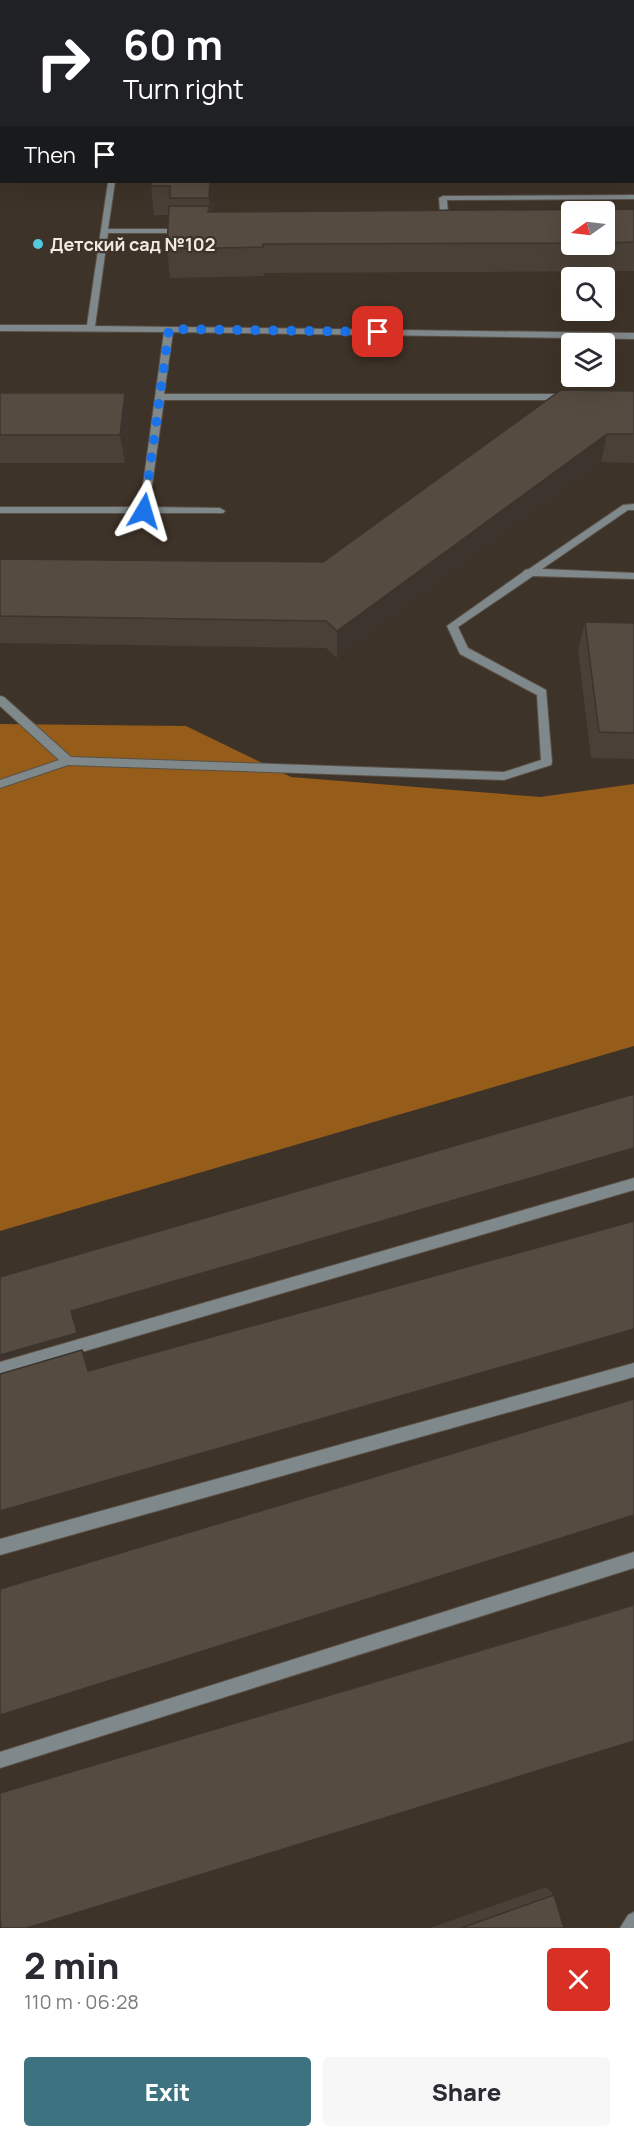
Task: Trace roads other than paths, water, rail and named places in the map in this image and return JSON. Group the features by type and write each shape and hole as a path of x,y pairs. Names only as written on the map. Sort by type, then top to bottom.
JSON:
{"lane":[{"path":"91,328 111,183"},
{"path":"446,230 442,198 634,197"},
{"path":"434,230 457,230"},
{"path":"104,231 198,231"},
{"path":"0,328 634,336"},
{"path":"144,511 169,329"},
{"path":"159,398 576,397"},
{"path":"0,784 68,761 504,776 547,762 542,693 464,651 452,626 626,507 634,507"},
{"path":"0,510 220,512"},
{"path":"528,572 634,576"},
{"path":"0,700 68,761"},
{"path":"0,1369 634,1184"},
{"path":"0,1547 634,1370"},
{"path":"0,1760 634,1560"},
{"path":"629,1928 634,1921"}],"place":[{"name":"Детский сад №102","path":"38,244"}]}
